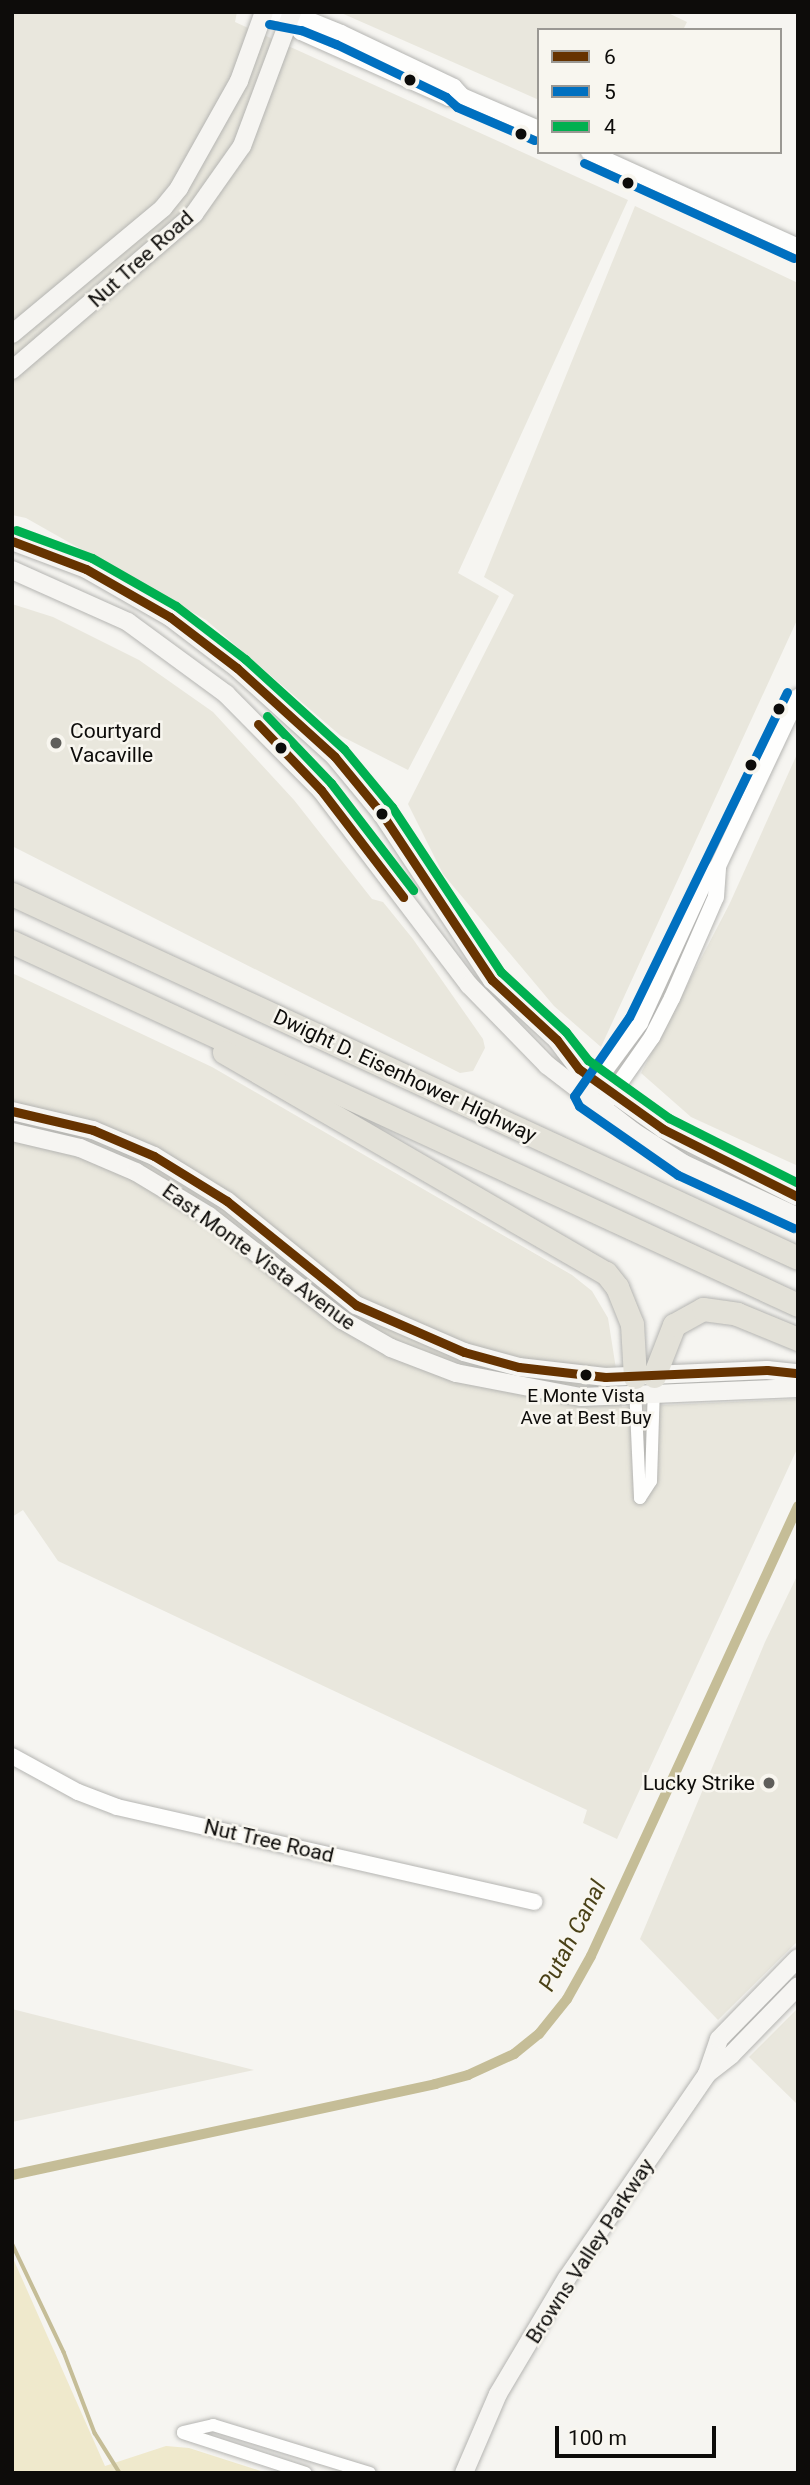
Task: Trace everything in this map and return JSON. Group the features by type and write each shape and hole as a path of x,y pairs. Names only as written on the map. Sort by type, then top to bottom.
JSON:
{"highway":[{"name":"Dwight D. Eisenhower Highway","path":"12,892 798,1258"},
{"name":"Dwight D. Eisenhower Highway","path":"12,942 798,1305"},
{"path":"169,1014 248,1068 606,1273 621,1295 632,1324 644,1387"},
{"path":"644,1387 674,1325 703,1309 737,1314 798,1339"}],"main road":[{"name":"Nut Tree Road","path":"12,334 163,208 179,188 239,80 264,12"},
{"name":"Nut Tree Road","path":"12,370 194,214 242,146 291,15"},
{"path":"12,541 86,569 170,617 237,668 335,757 382,814 492,980 591,1089 684,1164 798,1217"},
{"path":"12,570 128,622 226,694 321,790 469,985 547,1065 591,1089"},
{"path":"607,1102 798,1197"},
{"name":"East Monte Vista Avenue","path":"12,1111 93,1130 154,1156 227,1201 356,1305 414,1334 519,1367 644,1387 798,1388"},
{"name":"East Monte Vista Avenue","path":"12,1132 80,1148 136,1172 232,1233 328,1310 391,1348 480,1380 581,1397 767,1370 798,1373"},
{"path":"232,1233 248,1235 313,1289 321,1292 331,1287"},
{"path":"328,1310 340,1307 394,1336 414,1334"},
{"name":"Browns Valley Parkway","path":"707,2074 719,2039 798,1958"},
{"path":"749,2034 747,2024 782,1983 783,1972"},
{"name":"Browns Valley Parkway","path":"464,2473 498,2394 567,2278 707,2074 798,1986"}],"street":[{"path":"271,12 304,18 341,33 454,87 462,96 537,128"},
{"path":"593,154 798,247"},
{"path":"591,1089 640,1023 703,885 718,866 798,697"},
{"path":"607,1102 652,1037 672,998 716,897 718,866"},
{"path":"644,1387 651,1480 640,1498 644,1387"},
{"name":"Nut Tree Road","path":"12,1756 78,1792 117,1807 534,1902"},
{"path":"306,2473 183,2432 214,2426 370,2473"}],"shaded area":[{"path":"12,12 237,12 235,22 628,200 458,573 499,596 408,770 341,736 206,620 26,518 12,515"},
{"path":"339,12 666,12 687,22 684,28 537,28 537,99"},
{"path":"635,206 798,283 798,618 601,1047 554,1006 443,874 408,804 514,595 484,577"},
{"path":"12,604 53,617 139,660 213,712 294,800 372,899 383,902 413,939 483,1039 485,1048 473,1071 460,1073 12,846"},
{"path":"798,752 798,1166 691,1117 641,1073 729,905"},
{"path":"12,973 212,1067 572,1275 592,1291 608,1318 622,1407 798,1399 798,1447 617,1839 583,1823 587,1810 58,1561 23,1510 12,1517"},
{"path":"798,1574 798,1941 718,2020 640,1939 765,1642"},
{"path":"798,2008 798,2105 749,2057"},
{"path":"12,2009 254,2070 12,2122"},
{"path":"12,2256 105,2466 166,2446 189,2448 267,2473 12,2473"}],"waterway":[{"name":"Putah Canal","path":"12,2175 435,2084 468,2075 514,2054 539,2034 567,1999 591,1956 798,1506"},
{"path":"12,2243 64,2352 95,2433 120,2473"}],"transit line":[{"name":"5","path":"269,24 301,30 336,44 446,97 457,107 534,140"},
{"name":"5","path":"584,163 793,258"},
{"name":"4","path":"16,530 92,558 176,606 245,659 344,749 392,807 501,972 566,1032 588,1060 669,1118 798,1183"},
{"name":"6","path":"12,541 86,569 170,617 237,668 335,757 382,814 492,980 557,1040 579,1069 663,1129 798,1197"},
{"name":"5","path":"787,692 629,1017 574,1096 579,1106 678,1175 793,1228"},
{"name":"4","path":"267,716 331,783 413,890"},
{"name":"6","path":"258,724 321,790 403,897"},
{"name":"6","path":"12,1111 93,1130 154,1156 227,1201 356,1305 464,1352 519,1367 605,1377 767,1370 798,1373"}],"place":[{"name":"Courtyard Vacaville","path":"56,743"},
{"name":"E Monte Vista Ave at Best Buy","path":"586,1375"},
{"name":"Lucky Strike","path":"769,1783"}]}
